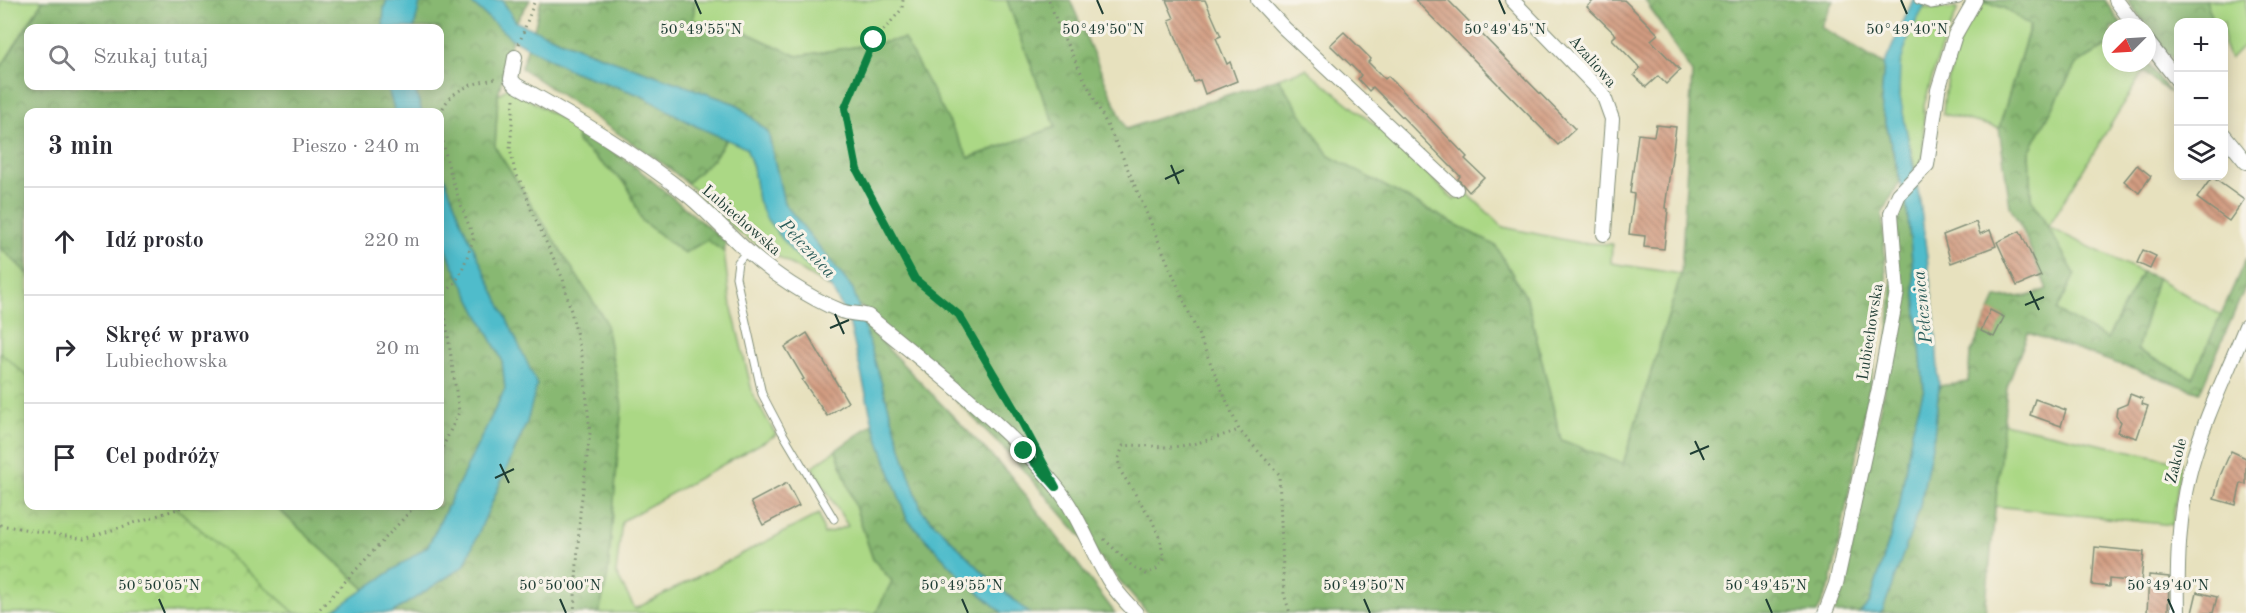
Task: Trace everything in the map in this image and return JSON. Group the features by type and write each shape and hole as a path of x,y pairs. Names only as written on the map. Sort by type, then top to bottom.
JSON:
{"street":[{"path":"1258,0 1284,28 1456,189"},
{"name":"Azaliowa","path":"1512,0 1603,94 1612,119 1604,234"},
{"name":"Lubiechowska","path":"1825,613 1836,584 1879,388 1897,292 1891,213 1899,194 1927,165 1938,90 1954,35 1975,0"},
{"path":"2116,0 2129,18"},
{"path":"2156,53 2174,76"},
{"path":"513,82 515,57"},
{"name":"Lubiechowska","path":"513,82 579,120 636,157 689,197 747,251 816,299 843,312 868,316 988,416 1056,487 1075,515 1108,579 1136,613"},
{"path":"2228,141 2246,162"},
{"name":"Zakole","path":"2178,613 2181,521 2191,469 2201,434 2246,326"}],"lane":[{"path":"1918,0 1931,4 1959,0"},
{"path":"747,251 738,262 736,277 762,394 834,519"}],"path":[{"path":"515,57 535,0"},
{"path":"903,0 902,9 874,40 845,108 857,170 915,279 959,315 1029,437"},
{"path":"1049,0 1059,28 1121,153 1239,430 1279,474 1284,594 1290,613"},
{"path":"444,108 455,92 473,84 495,79 513,82 510,149 515,172 563,279 583,360 590,433 579,513 574,613"},
{"path":"444,145 458,201 474,238 456,282 444,293"},
{"path":"444,315 459,412 444,444"},
{"path":"1100,536 1132,566 1146,574 1158,568 1164,559 1160,539 1152,519 1121,472 1118,460 1123,446 1139,444 1171,447 1239,430"},
{"path":"0,525 84,539 175,510"},
{"path":"316,613 411,510"}],"green space":[{"path":"0,0 43,0 28,24 24,24 24,30 0,69"},
{"path":"43,0 387,0 383,24 28,24"},
{"path":"468,0 512,39 498,95 495,147 605,320 622,405 608,574 599,613 392,613 464,566 527,422 463,225 444,176 444,108 421,108 415,90 444,90 444,24 415,24 419,3"},
{"path":"502,0 530,0 516,22"},
{"path":"541,0 695,0 693,20 745,32 797,56 904,39 969,158 1056,127 1007,0 1070,0 1126,129 1278,78 1329,156 1496,246 1527,299 1561,440 1623,464 1681,274 1692,73 1645,0 1833,0 1821,27 1884,65 1881,103 1900,182 1882,213 1887,290 1831,583 1817,613 1148,613 1011,456 867,310 857,305 853,289 784,203 768,132 736,104 627,66 534,30"},
{"path":"695,0 1007,0 1056,127 968,158 904,39 797,56 745,32 692,20"},
{"path":"1981,0 2105,0 2117,18 2102,18 2102,49 2076,64 2029,152 2031,198 2075,274 2057,311 2107,339 2142,272 2157,278 2137,350 2193,378 2246,258 2246,285 2200,392 2028,333 2007,387 1985,613 1880,613 1919,510 1934,436 1939,386 1968,382 1970,355 1996,298 2029,296 2047,289 2010,206 1999,128 2030,26 2004,8"},
{"path":"2127,0 2206,0 2213,18 2174,18 2174,61 2156,38 2156,18 2141,18"},
{"path":"2204,0 2246,0 2246,43 2230,59 2228,18 2212,18"},
{"path":"1980,1 2004,8 2030,25 1999,128 1943,114 1945,92 1960,38"},
{"path":"1923,8 1958,9 1940,51 1924,105 1923,160 1915,170 1901,103 1899,76 1904,49"},
{"path":"24,30 24,90 388,90 394,108 24,108 24,270 0,247 0,69"},
{"path":"528,46 572,71 640,95 696,126 727,138 714,158 687,183 665,165 521,68"},
{"path":"2102,49 2102,72 2143,72 2048,227 2142,272 2107,339 2056,311 2075,274 2031,198 2029,152 2076,64"},
{"path":"1306,69 1391,138 1454,200 1466,192 1503,227 1580,243 1612,244 1611,263 1681,274 1623,464 1561,440 1527,299 1496,246 1329,156 1278,78"},
{"path":"2143,72 2155,72 2170,93"},
{"path":"508,87 578,129 577,142 627,185 642,221 684,253 707,240 724,252 730,300 753,395 776,435 622,521 616,573 635,609 819,514 824,534 848,526 812,467 836,450 873,559 892,581 876,613 599,613 608,574 495,147 498,95"},
{"path":"578,129 632,164 726,242 724,252 707,240 684,253 642,221 627,185 577,142"},
{"path":"727,138 746,148 753,167 758,200 791,250 832,289 739,233 687,183 714,158"},
{"path":"1904,196 1907,207 1924,389 1912,431 1899,508 1870,602 1860,613 1834,613 1843,588 1884,389 1897,216"},
{"path":"444,242 452,263 502,360 505,389 428,546 365,589 279,510 444,510"},
{"path":"0,247 24,270 24,379 0,357"},
{"path":"2157,278 2221,315 2193,378 2137,350"},
{"path":"863,323 1010,475 1115,613 1029,613 995,584 922,511"},
{"path":"0,352 24,373 24,510 179,510 295,613 0,613"},
{"path":"2003,423 2181,462 2172,525 1995,506"},
{"path":"873,424 907,519 967,583 1003,613 876,613 892,581 873,559 836,450"},
{"path":"166,510 279,510 365,589 330,613 280,613"}],"water":[{"path":"387,0 446,0 420,3 415,24 383,24"},
{"name":"Pełcznica","path":"468,0 502,0 516,22 584,50 736,104 768,132 784,203 853,289 922,511 995,584 1029,613 1003,613 967,583 907,519 873,424 849,321 832,289 791,250 766,218 758,200 753,167 746,148 696,126 640,95 572,71 512,39"},
{"name":"Pełcznica","path":"1913,0 1928,0 1910,32 1900,65 1899,92 1920,201 1935,321 1939,386 1934,436 1919,510 1883,610 1880,613 1860,613 1870,602 1899,508 1912,431 1924,389 1907,207 1881,103 1884,65"},
{"path":"388,90 415,90 421,108 394,108"},
{"path":"444,176 463,225 537,384 527,422 464,566 392,613 330,613 428,546 505,389 502,360 452,263 444,242"}],"building":[{"path":"1166,0 1205,0 1221,36 1216,38 1227,64 1230,62 1237,81 1205,94 1200,80 1194,82 1169,20 1174,18"},
{"path":"1415,0 1448,0 1575,129 1558,145"},
{"path":"1594,0 1624,0 1658,34 1651,40 1680,70 1666,84 1658,76 1646,87 1634,75 1640,68 1612,39 1616,35 1587,7"},
{"path":"1344,32 1371,59 1368,62 1385,79 1388,76 1484,177 1469,192 1458,179 1460,176 1373,87 1369,91 1358,79 1361,75 1330,45"},
{"path":"1656,125 1676,127 1665,208 1668,209 1664,249 1644,247 1645,236 1629,234 1634,194 1630,193 1638,134 1654,136"},
{"path":"2137,165 2151,176 2139,193 2124,181"},
{"path":"2210,180 2216,180 2244,200 2229,221 2197,198"},
{"path":"1976,222 1980,234 1990,230 1996,246 1951,263 1943,235"},
{"path":"2020,231 2041,276 2017,286 1997,242"},
{"path":"2143,250 2156,256 2150,269 2137,263"},
{"path":"1990,310 2004,317 1994,337 1981,331"},
{"path":"807,333 848,402 827,416 802,380 804,379 785,347"},
{"path":"2130,394 2143,399 2142,404 2148,406 2137,438 2117,432 2121,422 2116,416 2117,408 2127,404"},
{"path":"2035,399 2066,410 2061,426 2030,415"},
{"path":"2231,451 2246,458 2246,485 2241,483 2236,505 2214,499 2220,476"},
{"path":"787,483 799,506 763,525 751,502"},
{"path":"2095,547 2144,552 2141,582 2109,579 2109,587 2092,585"},
{"path":"2149,575 2169,577 2168,613 2147,613"},
{"path":"2197,592 2217,597 2213,613 2192,613"}],"route":[{"path":"874,40 845,108 857,170 915,279 959,315 1019,417 1056,487 1024,451"}]}
